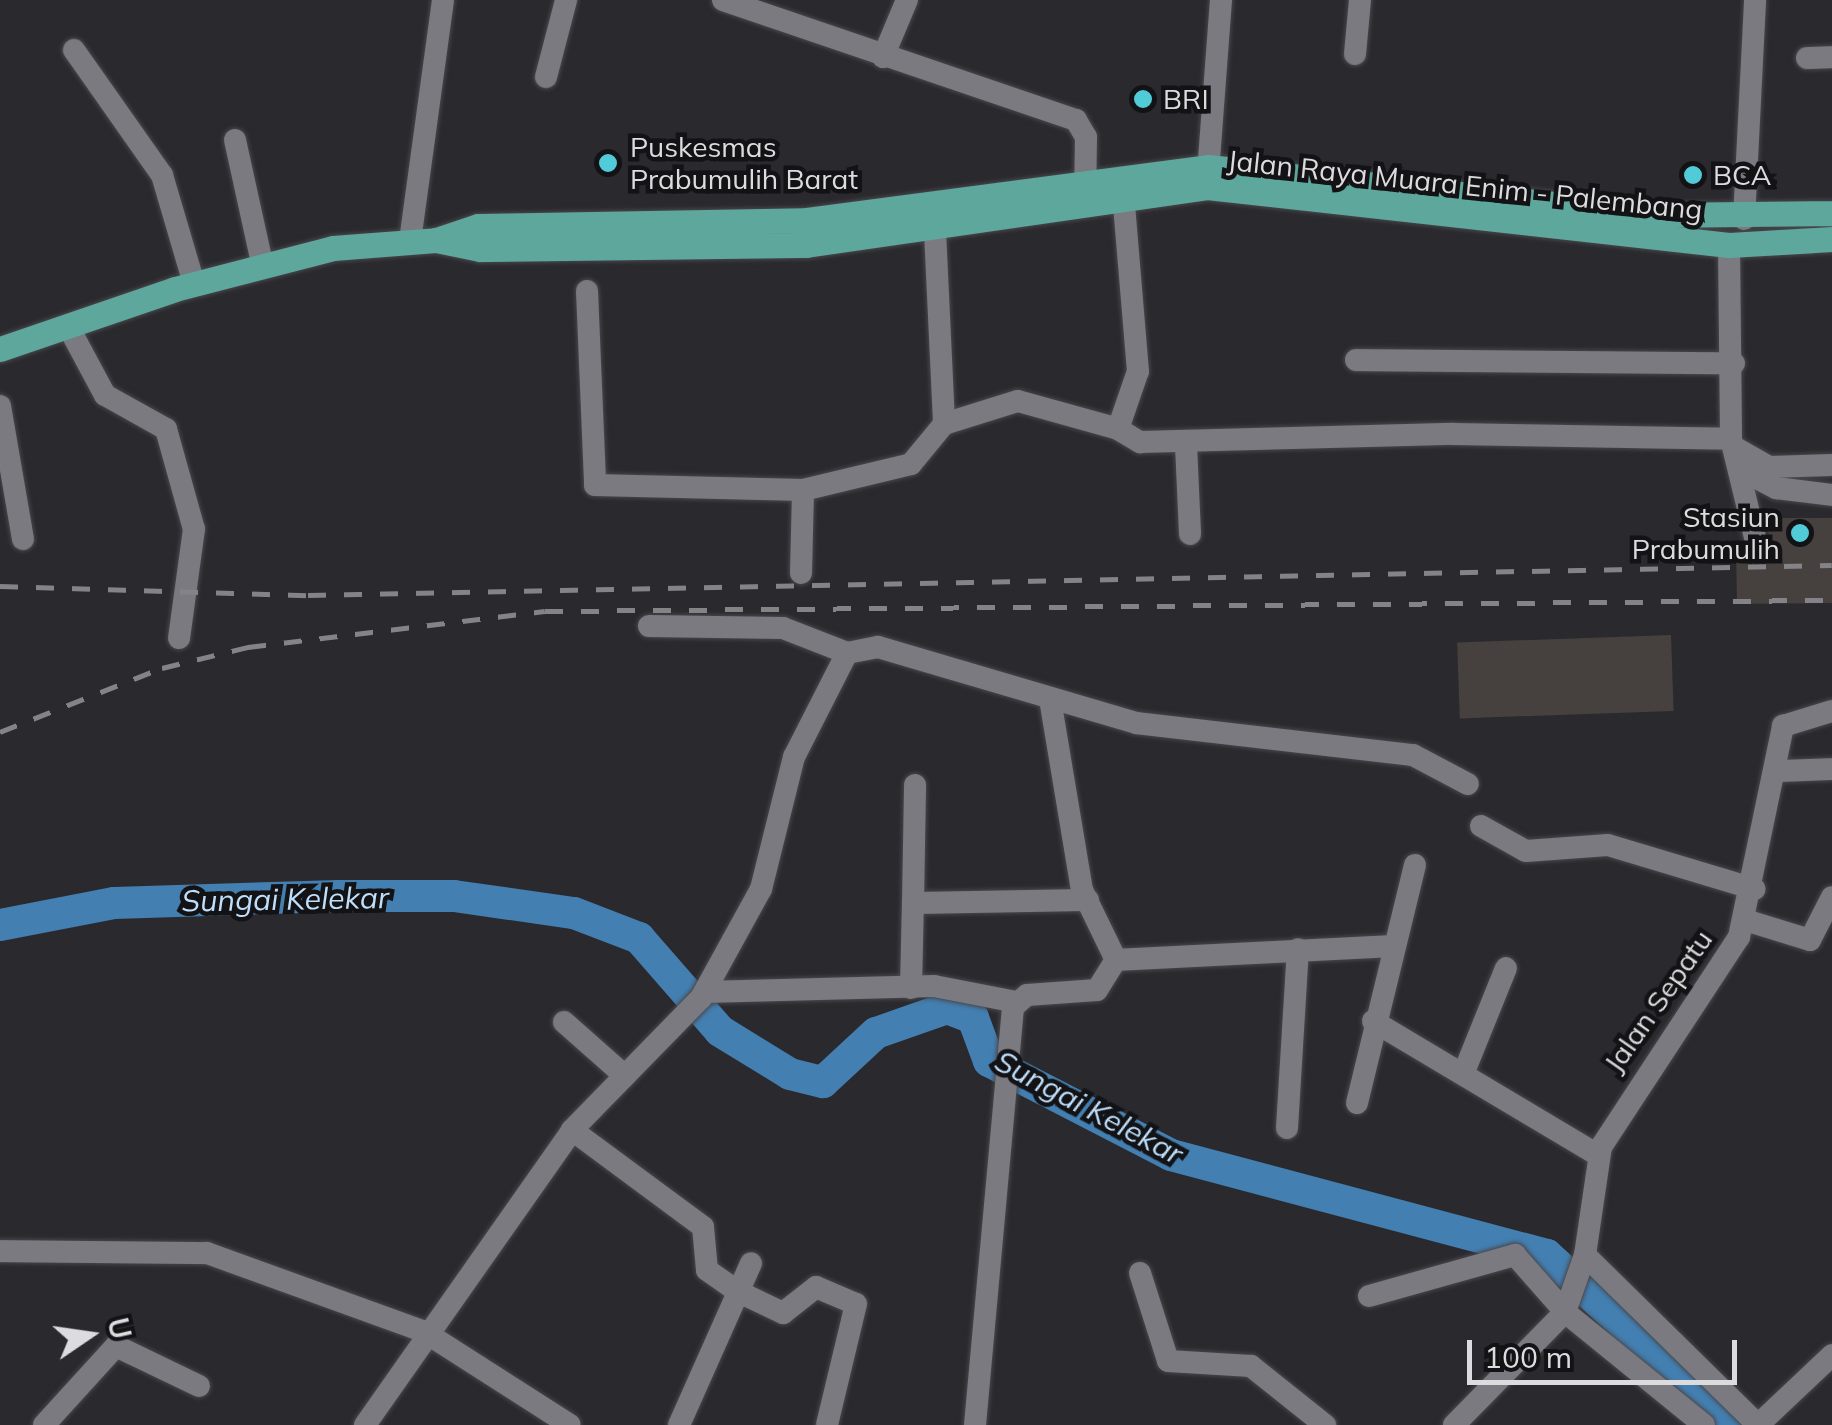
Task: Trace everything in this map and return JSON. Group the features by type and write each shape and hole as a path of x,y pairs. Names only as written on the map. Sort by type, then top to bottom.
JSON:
{"main road":[{"name":"Jalan Raya Muara Enim - Palembang","path":"1208,177 1729,245 1832,239"},
{"name":"Jalan Raya Muara Enim - Palembang","path":"0,350 262,263 423,241 751,249 935,211 1208,177 1744,219 1832,214"}],"street":[{"path":"423,241 443,0"},
{"path":"546,77 566,0"},
{"path":"883,57 908,0"},
{"path":"1208,177 1220,0"},
{"path":"1354,54 1360,0"},
{"path":"1744,219 1755,0"},
{"path":"738,3 883,57 1076,120 1086,137 1085,191"},
{"path":"74,50 162,174 194,284"},
{"path":"1807,58 1832,57"},
{"path":"236,140 262,263"},
{"path":"1118,429 1138,371 1123,186"},
{"path":"935,211 944,424"},
{"path":"1729,245 1735,452 1757,546"},
{"path":"587,291 595,485 803,490 911,464 944,424 1018,402 1118,429 1154,447 1454,434 1735,452 1769,466 1832,466"},
{"path":"69,328 105,394 166,429 194,529 179,638"},
{"path":"1356,360 1734,363"},
{"path":"0,406 23,539"},
{"path":"1186,445 1190,534"},
{"path":"1735,452 1776,488 1832,494"},
{"path":"801,573 803,490"},
{"path":"649,626 784,628 847,653 878,647 1136,723 1413,756 1468,784"},
{"path":"365,1425 423,1331 572,1130 697,1002 761,889 794,758 847,653"},
{"path":"1050,700 1088,900 1116,960"},
{"name":"Jalan Sepatu","path":"1566,1309 1584,1258 1598,1155 1745,920 1778,771 1783,726 1832,711"},
{"path":"1778,771 1832,769"},
{"path":"911,988 915,785"},
{"path":"1481,826 1526,851 1608,845 1754,889"},
{"path":"1357,1103 1388,946 1415,865"},
{"path":"1745,920 1809,940 1832,898"},
{"path":"913,903 1088,900"},
{"path":"1116,960 1388,946"},
{"path":"1287,1128 1298,949"},
{"path":"697,1002 911,988 1016,1002 1098,990 1116,960"},
{"path":"1464,1072 1506,968"},
{"path":"974,1425 1004,1081 1016,1002"},
{"path":"1373,1020 1598,1155"},
{"path":"564,1022 626,1076"},
{"path":"572,1130 703,1227 708,1270 739,1292 783,1313 816,1287 856,1304 827,1425"},
{"path":"0,1250 207,1253 423,1331 570,1425"},
{"path":"1369,1296 1504,1254 1524,1262 1566,1309 1704,1425"},
{"path":"1584,1258 1758,1425 1832,1355"},
{"path":"679,1425 751,1263"},
{"path":"1140,1273 1168,1361 1251,1366 1325,1425"},
{"path":"1469,1420 1566,1309"},
{"path":"44,1425 123,1344 199,1386"}],"building":[{"path":"1769,518 1832,518 1832,603 1737,604 1736,548 1767,557"},
{"path":"1671,635 1674,711 1460,718 1457,642"}],"waterway":[{"name":"Sungai Kelekar","path":"0,925 114,903 339,896 454,896 574,913 639,938 720,1031 790,1074 823,1082 876,1033 947,1008 973,1018 989,1061 1171,1155 1547,1255 1733,1425"}],"railway":[{"path":"0,586 308,595 1832,565"},
{"path":"0,732 162,668 248,647 545,611 1832,600"}],"place":[{"name":"BRI","path":"1143,99"},
{"name":"Puskesmas Prabumulih Barat","path":"608,163"},
{"name":"BCA","path":"1693,175"},
{"name":"Stasiun Prabumulih","path":"1800,533"}]}
